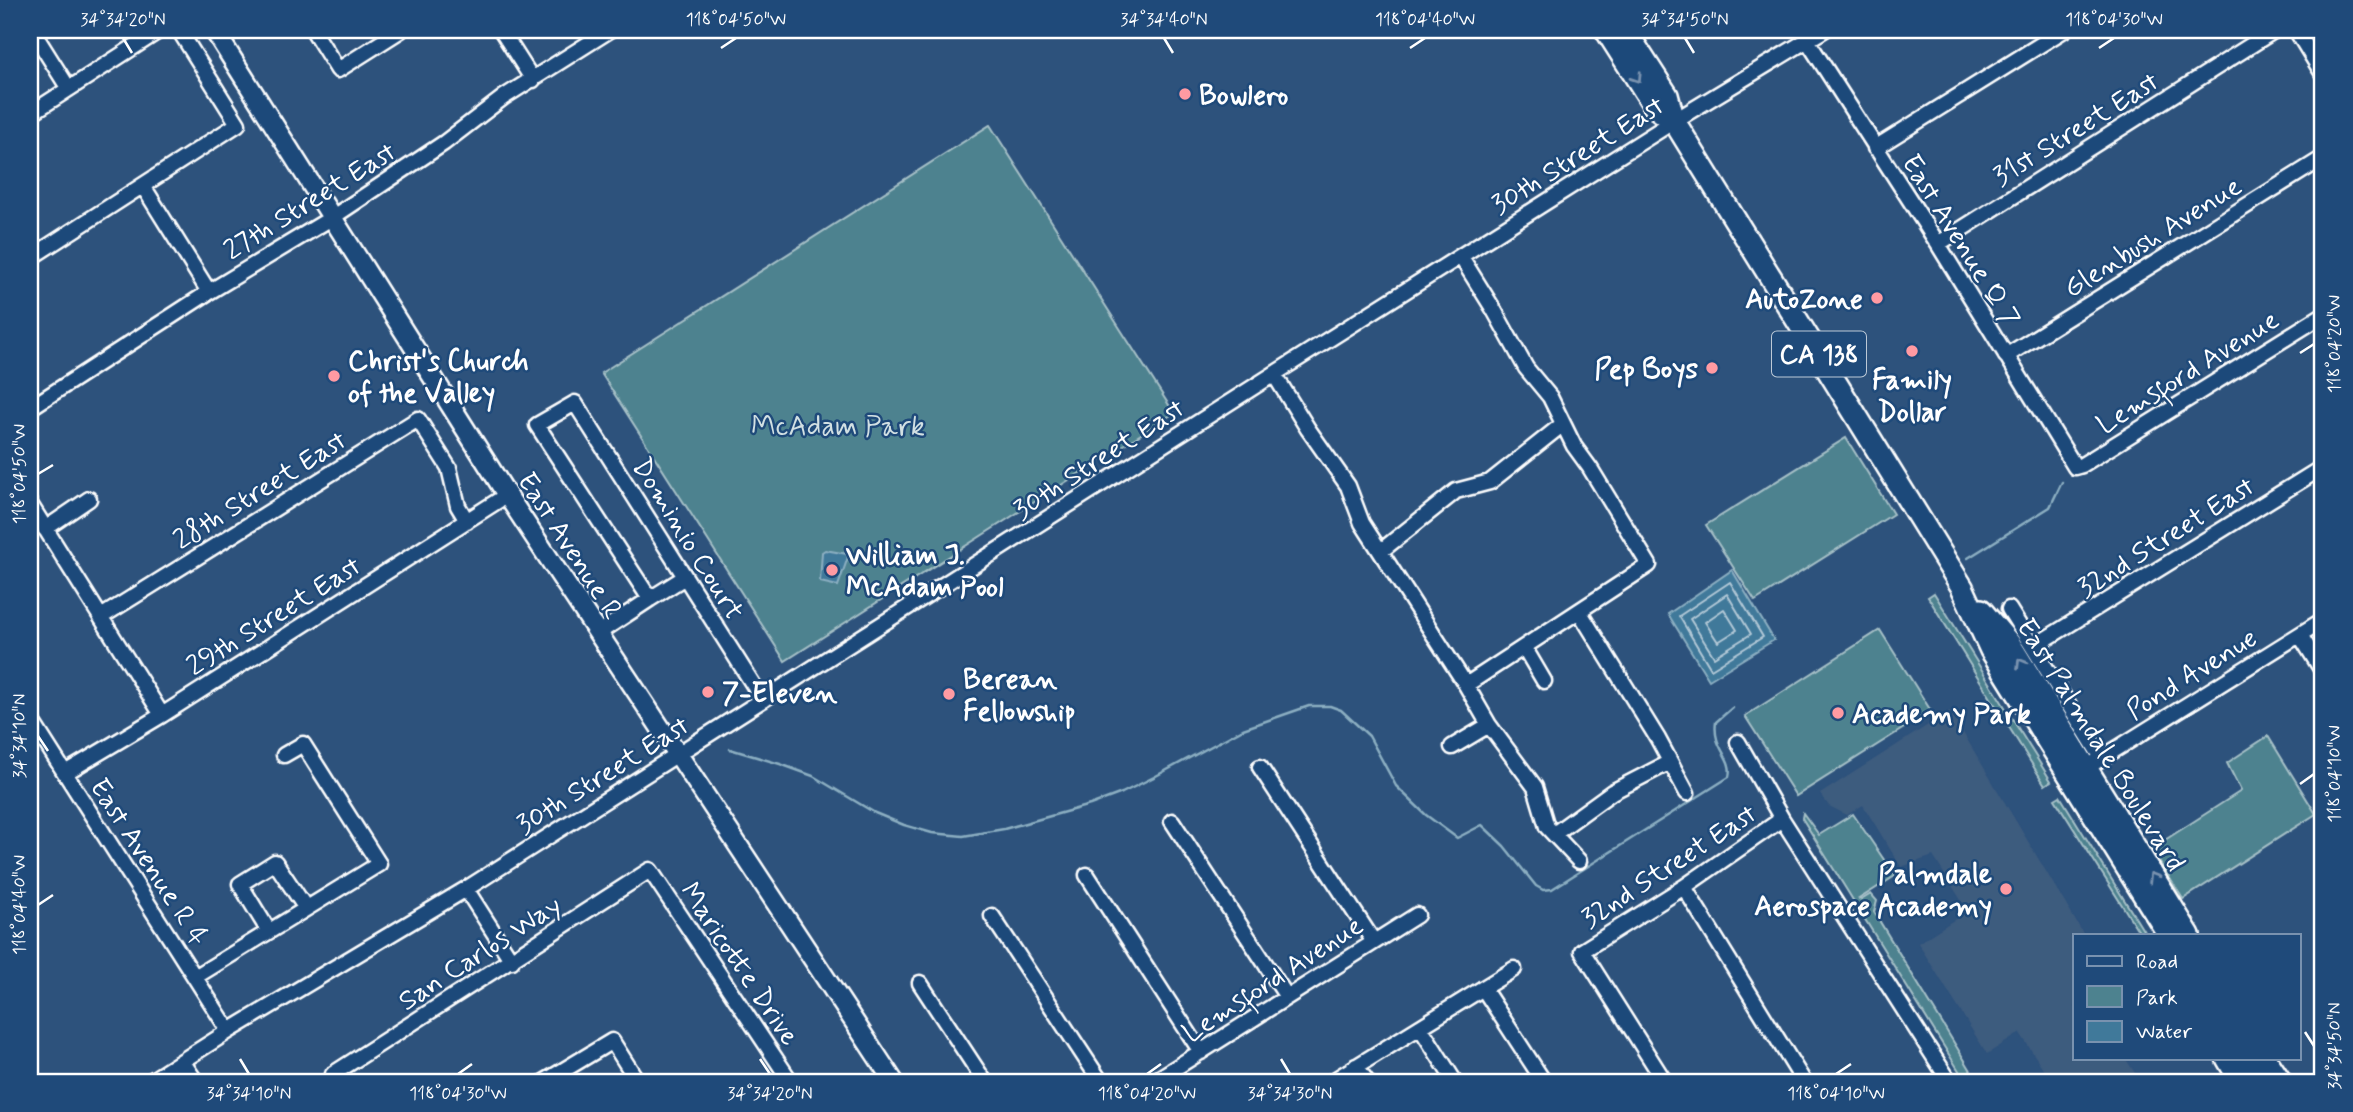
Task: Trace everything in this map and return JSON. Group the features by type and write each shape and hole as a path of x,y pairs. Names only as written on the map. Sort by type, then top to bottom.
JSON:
{"highway":[{"name":"East Palmdale Boulevard","path":"1605,30 1655,107 1674,121"},
{"name":"East Palmdale Boulevard","path":"1625,30 1667,95 1674,121 1962,587 1995,656 2158,925"},
{"name":"East Palmdale Boulevard","path":"1962,587 2009,643 2094,763 2188,934"},
{"path":"1995,656 2000,681 2007,697 2061,784"},
{"path":"2228,1060 2241,1082"},
{"path":"2246,1060 2260,1082"},
{"path":"2266,1060 2281,1082"}],"main road":[{"name":"East Avenue R","path":"214,30 506,495 894,1082"}],"street":[{"path":"32,30 69,89"},
{"path":"30,114 160,30"},
{"path":"30,258 238,124 178,30"},
{"path":"313,30 338,70 401,30"},
{"path":"501,30 533,80"},
{"name":"27th Street East","path":"30,408 209,292 333,217 444,143 504,97 611,30"},
{"name":"30th Street East","path":"149,1082 466,889 1274,374 1674,121 1824,30"},
{"path":"1875,148 2064,30"},
{"name":"31st Street East","path":"1938,244 2275,30"},
{"path":"2295,30 2323,75"},
{"name":"East Avenue Q 7","path":"1807,40 1938,244 2075,467"},
{"name":"Glenbush Avenue","path":"2006,356 2323,158"},
{"path":"143,186 209,292"},
{"path":"1461,257 1526,368 1550,397 1563,424 1649,565 1466,685"},
{"name":"Lemsford Avenue","path":"2075,467 2323,315"},
{"path":"1274,374 1348,486 1362,523 1489,725 1535,787 1547,827 1579,861"},
{"name":"Dominio Court","path":"650,599 537,425 575,403 763,700"},
{"name":"28th Street East","path":"101,617 418,419 449,468 458,506 467,521"},
{"path":"1381,551 1456,491 1490,482 1563,424"},
{"name":"32nd Street East","path":"2033,647 2323,467"},
{"name":"29th Street East","path":"65,773 162,715 506,495"},
{"path":"45,529 89,499"},
{"path":"30,505 162,715"},
{"path":"597,634 685,577"},
{"path":"2009,609 2033,647 2094,763"},
{"path":"1579,611 1686,793"},
{"name":"Pond Avenue","path":"2094,763 2323,620"},
{"path":"2300,635 2323,672"},
{"path":"1524,647 1544,681"},
{"name":"East Avenue R 4","path":"30,718 229,1031"},
{"path":"1452,747 1489,725"},
{"path":"1738,741 1782,819 1950,1082"},
{"path":"195,977 379,864 303,744 284,755"},
{"path":"1554,834 1612,792 1670,762"},
{"path":"1260,767 1374,942"},
{"name":"32nd Street East","path":"1665,1082 1582,951 1684,887 1782,819"},
{"path":"1172,821 1287,997"},
{"path":"268,930 240,884 275,862 305,907"},
{"name":"San Carlos Way","path":"336,1078 650,870"},
{"name":"Maricotte Drive","path":"650,870 791,1082"},
{"path":"1087,875 1201,1052"},
{"path":"1684,887 1804,1082"},
{"path":"466,889 512,961"},
{"name":"Lemsford Avenue","path":"1153,1082 1417,915"},
{"path":"992,916 1101,1082"},
{"path":"1331,1082 1514,969"},
{"path":"920,983 985,1082"},
{"path":"1483,988 1544,1082"},
{"path":"1420,1027 1455,1082"},
{"path":"544,1082 612,1041 638,1082"},
{"path":"182,1061 196,1082"},
{"path":"1356,1066 1367,1082"}],"shaded area":[{"name":"Palmdale Aerospace Academy","path":"1950,711 2083,934 2073,934 2073,1060 2126,1060 2141,1082 2052,1082 2020,1033 1987,1054 1918,943 1968,911 1933,856 1901,867 1863,805 1847,815 1829,806 1820,794"}],"green space":[{"name":"McAdam Park","path":"990,125 1174,413 785,661 601,373"},
{"path":"1846,438 1893,514 1755,601 1706,525"},
{"path":"1934,593 2051,781 2045,785 1928,597"},
{"name":"Academy Park","path":"1880,630 1931,711 1796,796 1745,716"},
{"path":"2268,736 2316,814 2183,899 2151,849 2241,791 2227,763"},
{"path":"2060,796 2145,934 2140,934 2055,799"},
{"path":"1803,813 1819,835 1853,814 1895,876 1859,899 1871,894 1877,901 1874,912 1978,1082 1966,1082 1802,818"}],"water":[{"name":"William J. McAdam Pool","path":"825,550 847,554 838,586 820,582 822,552"},
{"path":"1732,570 1774,640 1709,680 1668,614"}],"waterway":[{"path":"1968,558 2050,507 2062,482"},
{"path":"730,749 813,776 875,813 904,825 932,833 963,836 1004,829 1090,805 1122,793 1243,729 1309,706 1330,706 1341,710 1369,736 1396,786 1426,815 1457,838 1482,825 1504,846 1536,886 1543,890 1552,889 1729,777 1729,764 1717,739 1716,722 1732,708"}],"place":[{"name":"Bowlero","path":"1185,94"},
{"name":"AutoZone","path":"1877,298"},
{"name":"Family Dollar","path":"1912,351"},
{"name":"Pep Boys","path":"1712,368"},
{"name":"Christ's Church of the Valley","path":"334,376"},
{"name":"William J. McAdam Pool","path":"832,570"},
{"name":"7-Eleven","path":"708,692"},
{"name":"Berean Fellowship","path":"949,694"},
{"name":"Academy Park","path":"1838,713"},
{"name":"Palmdale Aerospace Academy","path":"2006,889"}]}
